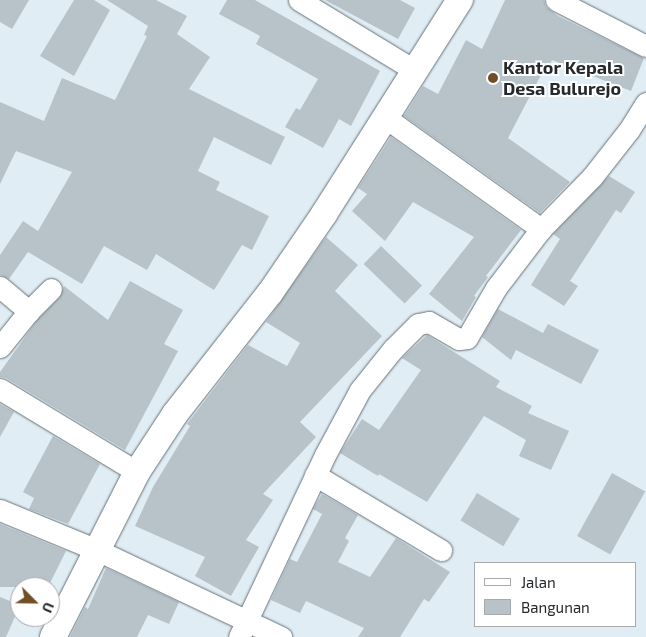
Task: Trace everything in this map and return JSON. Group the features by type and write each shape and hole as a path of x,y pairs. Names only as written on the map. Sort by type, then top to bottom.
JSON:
{"street":[{"path":"299,0 416,71"},
{"path":"53,637 138,472 175,414 270,293 324,214 460,0"},
{"path":"556,0 646,46"},
{"path":"243,629 316,475 360,390 393,348 418,324 429,322 459,340 468,338 496,288 540,229 592,177 629,130 646,103"},
{"path":"386,118 540,229"},
{"path":"0,287 29,311"},
{"path":"0,347 29,311 52,289"},
{"path":"0,389 138,472"},
{"path":"316,475 441,550"},
{"path":"0,510 97,550 243,629 281,637"}],"building":[{"path":"0,0 29,0 12,29 0,22"},
{"path":"74,0 94,0 110,10 74,76 40,56"},
{"path":"107,0 156,0 187,16 177,34 210,57 189,89 285,137 271,165 214,137 198,171 220,182 216,190 269,216 252,250 242,245 214,290 156,254 147,270 104,246 82,284 28,252 9,279 0,275 0,255 23,221 38,231 72,172 16,151 0,184 0,102 44,121 62,78 115,100 147,36 144,35 148,26"},
{"path":"227,0 255,0 380,71 351,126 339,119 323,148 285,127 296,108 300,110 318,79 256,44 260,36 219,14"},
{"path":"325,0 400,0 415,8 398,39"},
{"path":"505,0 544,0 546,7 558,16 644,58 631,91 552,60 546,72 543,71 508,138 570,182 540,213 404,116 423,86 438,94 466,40 482,49"},
{"path":"391,137 521,230 486,276 488,277 474,296 476,297 462,321 429,294 474,237 413,202 385,241 352,211 367,194 358,188"},
{"path":"609,176 635,192 621,213 616,210 570,281 578,286 564,306 531,285 560,239 553,234"},
{"path":"326,237 358,265 335,291 382,336 300,422 316,437 263,494 273,500 246,540 259,547 231,596 195,576 205,557 135,526 153,487 190,426 187,424 248,345 287,366 300,343 266,322"},
{"path":"381,246 422,286 405,304 364,264"},
{"path":"130,281 183,310 164,344 178,351 125,450 6,378 0,377 0,372 38,319 60,297 64,286 108,320"},
{"path":"498,309 543,333 548,324 599,350 581,384 516,350 511,360 482,337"},
{"path":"427,335 500,381 496,387 532,406 528,413 569,431 551,470 519,456 526,440 484,416 427,502 340,453 362,419 379,430 421,370 402,358"},
{"path":"0,404 14,412 0,437"},
{"path":"53,436 100,464 68,524 29,509 34,498 23,492"},
{"path":"612,473 645,491 610,554 577,536"},
{"path":"477,493 520,519 503,546 461,520"},
{"path":"322,494 358,515 345,538 349,541 338,562 370,577 396,538 450,572 429,602 424,599 400,637 358,637 364,628 306,601 300,613 271,600 290,559 297,562 322,514 313,509"},
{"path":"0,524 66,551 53,577 10,577 10,587 0,587"},
{"path":"106,568 179,602 169,624 148,615 137,637 70,637 85,607 88,609"},
{"path":"0,597 10,601 10,627 6,637 0,637"}],"place":[{"name":"Kantor Kepala Desa Bulurejo","path":"493,78"}]}
